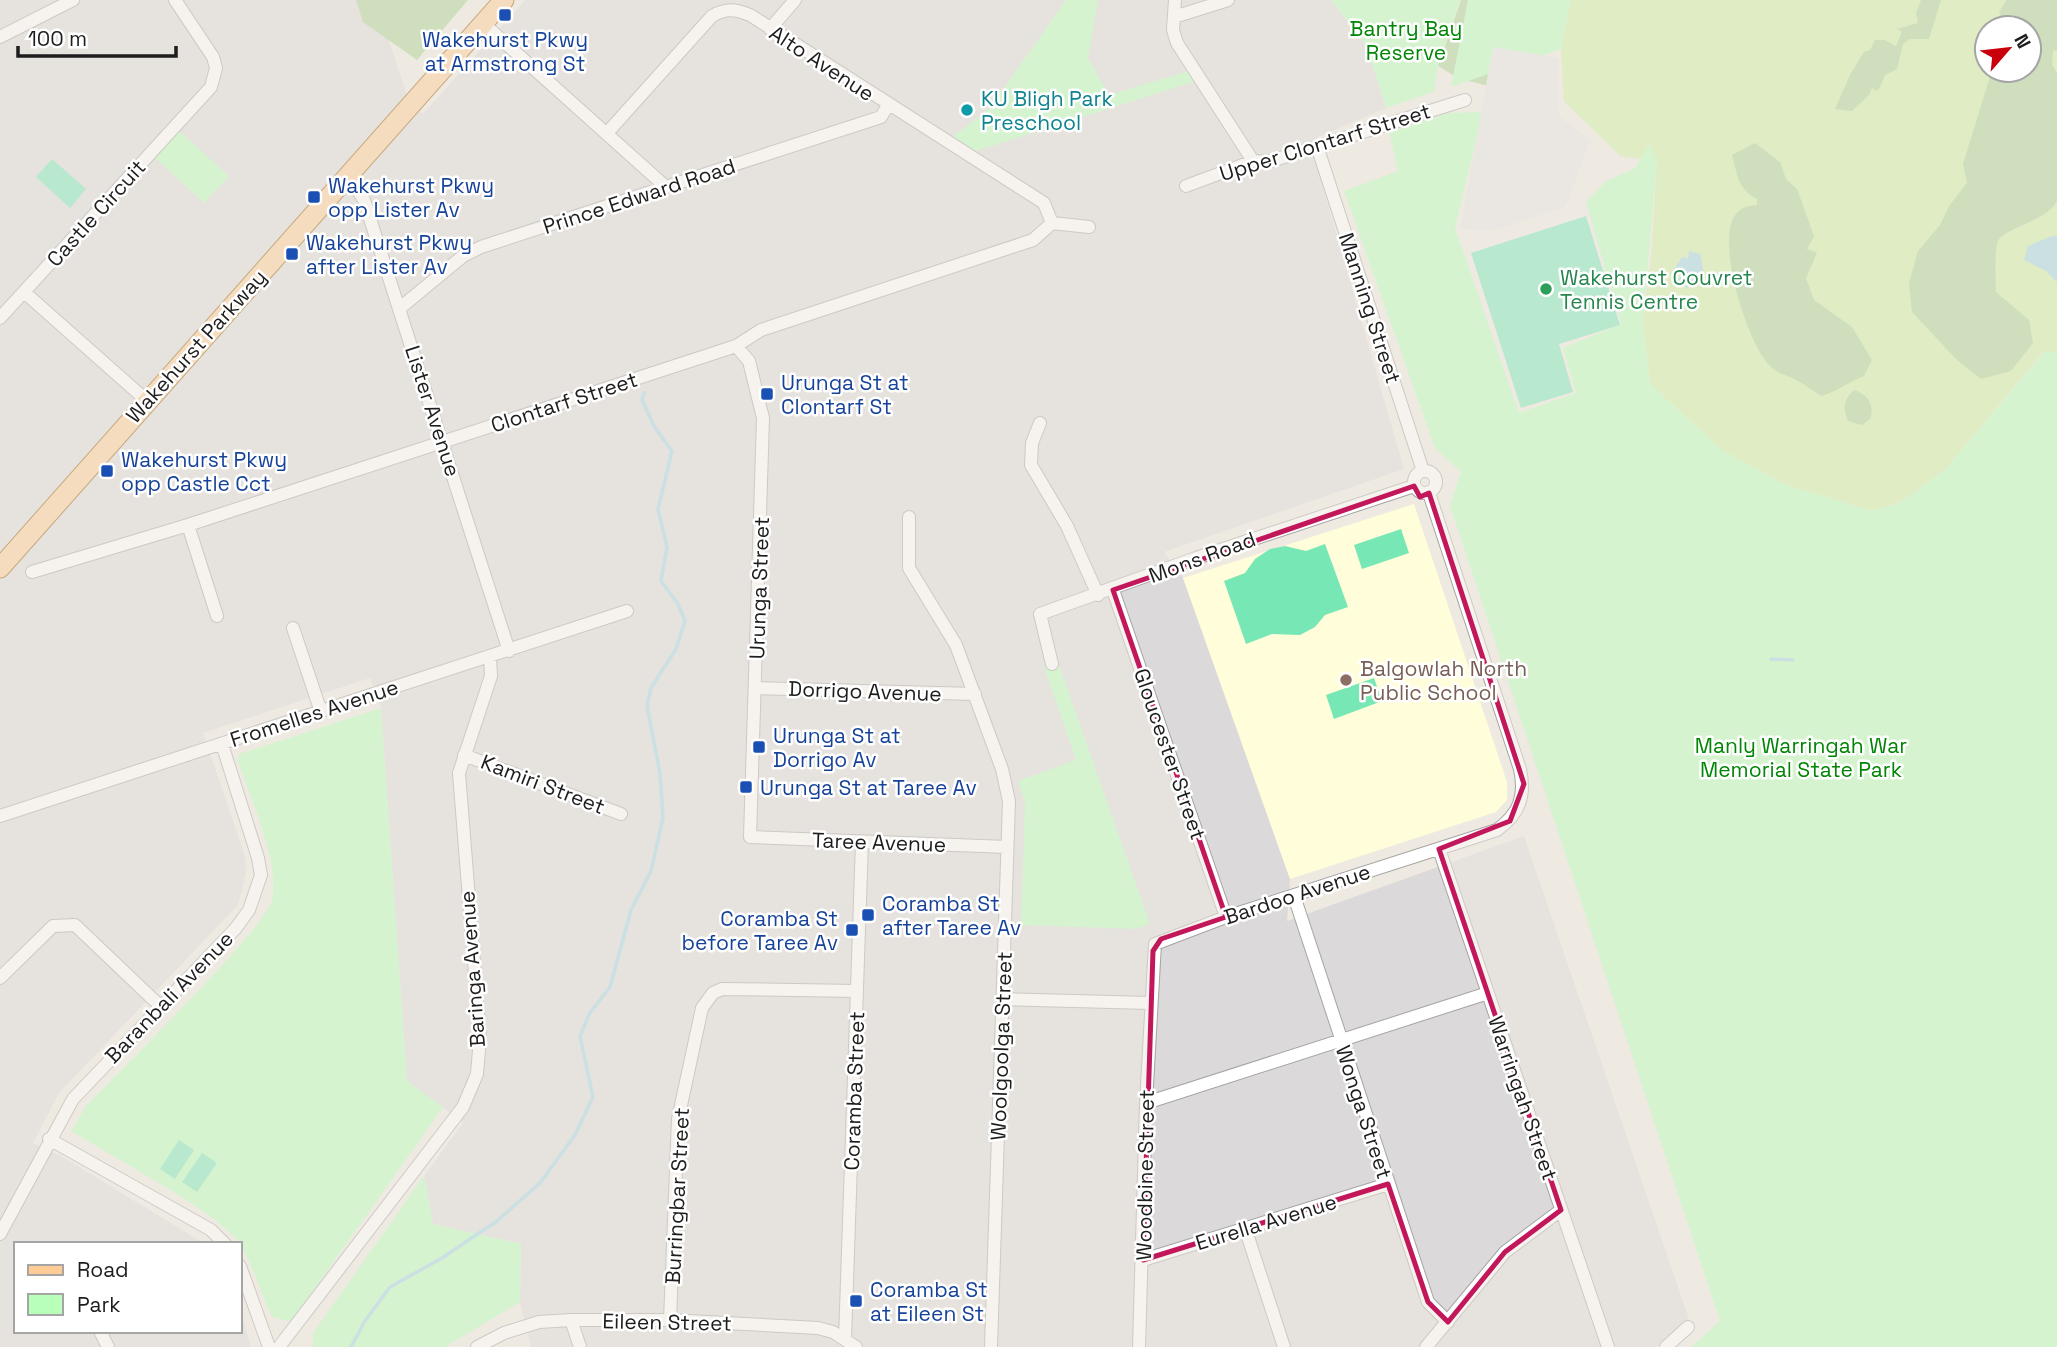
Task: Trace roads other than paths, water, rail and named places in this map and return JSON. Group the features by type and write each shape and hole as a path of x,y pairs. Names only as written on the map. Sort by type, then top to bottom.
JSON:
{"main road":[{"name":"Wakehurst Parkway","path":"0,568 39,527 146,400 504,0"}],"street":[{"path":"0,37 73,0"},
{"name":"Castle Circuit","path":"0,318 211,87 216,68 213,57 175,0"},
{"path":"770,29 795,0"},
{"path":"1175,0 1177,43 1253,161"},
{"path":"1174,17 1228,0"},
{"name":"Alto Avenue","path":"607,133 712,16 724,10 738,10 1044,203 1052,223"},
{"path":"484,24 666,187"},
{"name":"Upper Clontarf Street","path":"1185,186 1253,161 1268,162 1465,100"},
{"name":"Prince Edward Road","path":"400,308 463,256 481,247 881,117 888,105"},
{"name":"Manning Street","path":"1317,146 1423,471"},
{"name":"Lister Avenue","path":"349,176 364,200 509,651"},
{"path":"1052,223 1089,227"},
{"name":"Clontarf Street","path":"32,572 188,525 736,346 761,330 1033,240 1052,223"},
{"path":"24,292 146,400"},
{"name":"Urunga Street","path":"736,346 749,361 764,418 750,837"},
{"path":"1040,423 1032,443 1031,465 1067,526 1098,595"},
{"path":"1423,471 1433,474 1436,480 1436,487 1429,493 1421,493 1414,486 1415,478 1423,471"},
{"name":"Mons Road","path":"1052,664 1040,614 1196,558 1414,486"},
{"name":"Bardoo Avenue","path":"1150,1003 1155,944 1226,917 1497,830 1510,821 1519,807 1524,785 1429,493"},
{"name":"Woolgoolga Street","path":"909,517 909,568 956,645 1002,769 1009,801 991,1347"},
{"path":"188,525 217,616"},
{"name":"Gloucester Street","path":"1113,590 1226,917"},
{"name":"Fromelles Avenue","path":"0,816 222,744 320,709 509,651 627,611"},
{"path":"293,628 320,709"},
{"name":"Baringa Avenue","path":"279,1347 463,1107 477,1074 480,1038 459,773 491,676 490,656"},
{"name":"Dorrigo Avenue","path":"755,688 975,694"},
{"name":"Baranbali Avenue","path":"0,1234 73,1099 159,1005 236,928 257,891 261,875 258,858 222,744"},
{"name":"Kamiri Street","path":"464,755 621,814"},
{"name":"Taree Avenue","path":"750,837 1007,847"},
{"name":"Coramba Street","path":"851,1343 862,842"},
{"name":"Warringah Street","path":"1439,849 1608,1347"},
{"name":"Wonga Street","path":"1294,896 1428,1302 1448,1321"},
{"path":"0,978 53,926 75,925 159,1005"},
{"name":"Burringbar Street","path":"670,1320 678,1119 702,1008 713,993 722,989 857,991"},
{"path":"1146,1103 1488,993"},
{"path":"1002,999 1150,1003"},
{"name":"Woodbine Street","path":"1139,1347 1150,1003"},
{"path":"49,1139 211,1230 223,1242"},
{"name":"Eurella Avenue","path":"1143,1260 1388,1184"},
{"path":"1426,1347 1505,1252 1561,1210"},
{"path":"1245,1228 1284,1347"},
{"path":"242,1272 269,1347"},
{"path":"571,1320 580,1347"},
{"name":"Eileen Street","path":"477,1347 504,1333 539,1322 571,1320 670,1320 818,1328 851,1343"},
{"path":"1666,1347 1688,1327"}],"water":[{"path":"2057,236 2057,282 2046,271 2024,260 2028,246"},
{"path":"1689,251 1700,254 1703,269 1696,282 1687,288 1675,278 1680,278 1681,271 1674,270 1682,257 1688,259"}],"waterway":[{"path":"351,1347 365,1321 390,1287 442,1258 497,1221 540,1183 575,1135 593,1097 580,1036 590,1013 610,987 631,910 651,871 663,818 660,773 647,706 651,688 676,649 685,621 678,604 661,581 667,547 658,509 672,451 655,428 642,400 644,393"},
{"path":"1771,659 1793,660"}],"place":[{"name":"Wakehurst Pkwy at Armstrong St","path":"505,15"},
{"name":"KU Bligh Park Preschool","path":"967,110"},
{"name":"Wakehurst Pkwy opp Lister Av","path":"314,197"},
{"name":"Wakehurst Pkwy after Lister Av","path":"292,254"},
{"name":"Wakehurst Couvret Tennis Centre","path":"1546,289"},
{"name":"Urunga St at Clontarf St","path":"767,394"},
{"name":"Wakehurst Pkwy opp Castle Cct","path":"107,471"},
{"name":"Balgowlah North Public School","path":"1346,680"},
{"name":"Urunga St at Dorrigo Av","path":"759,747"},
{"name":"Urunga St at Taree Av","path":"746,787"},
{"name":"Coramba St after Taree Av","path":"868,915"},
{"name":"Coramba St before Taree Av","path":"852,930"},
{"name":"Coramba St at Eileen St","path":"856,1301"}],"park label":[{"name":"Bantry Bay Reserve","path":"1406,40"},
{"name":"Manly Warringah War Memorial State Park","path":"1801,757"}]}
